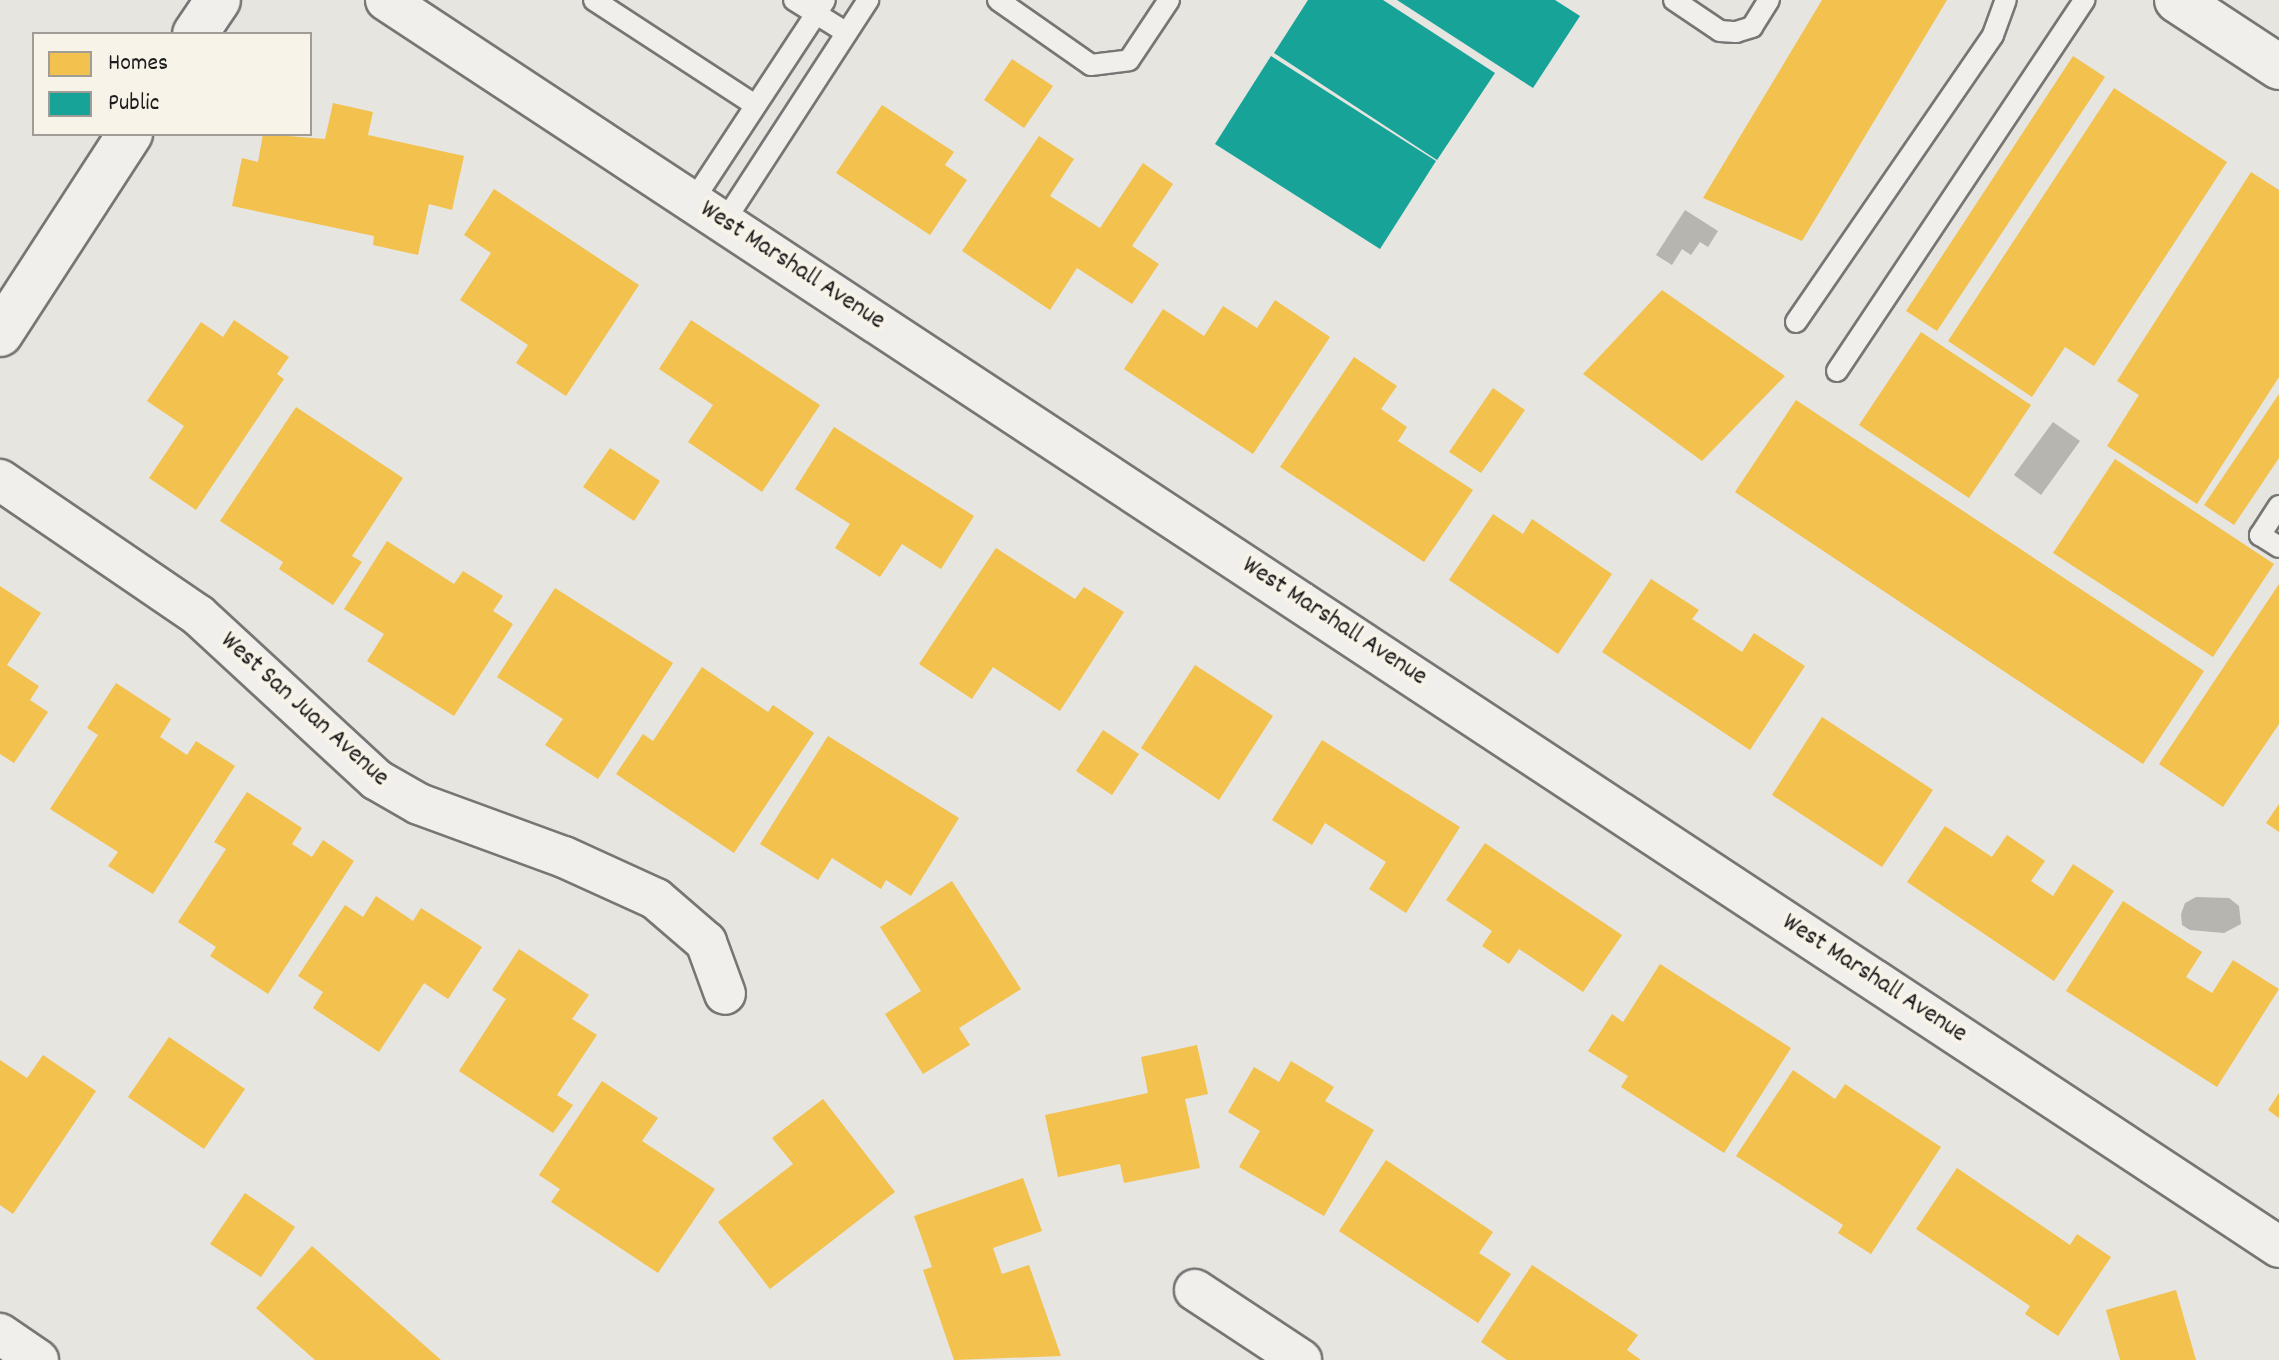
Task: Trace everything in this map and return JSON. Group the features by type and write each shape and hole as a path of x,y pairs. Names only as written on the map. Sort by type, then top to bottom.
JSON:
{"main road":[{"path":"196,32 218,0"},
{"path":"2177,0 2277,62"},
{"path":"0,334 129,136"}],"street":[{"name":"West Marshall Avenue","path":"386,0 2279,1247"},
{"name":"West San Juan Avenue","path":"0,480 198,615 377,780 419,804 564,857 656,899 706,942 725,994"},
{"path":"1195,1290 1301,1360"},
{"path":"0,1334 38,1360"}],"lane":[{"path":"594,0 755,105"},
{"path":"794,0 820,7 847,33"},
{"path":"708,212 847,33 868,0"},
{"path":"998,0 1091,65 1129,60 1169,0"},
{"path":"1674,0 1720,31 1736,32 1752,27 1769,0"},
{"path":"1796,322 1993,35 2006,0"},
{"path":"1837,371 2084,0"},
{"path":"708,212 755,105 820,7"},
{"path":"2279,506 2260,535 2279,547"}],"shaded area":[{"path":"1685,210 1718,231 1708,247 1700,242 1691,255 1682,249 1672,265 1656,255"},
{"path":"2053,422 2080,441 2041,495 2014,475"},
{"path":"2196,897 2229,898 2239,906 2241,924 2224,933 2190,930 2182,925 2181,914 2185,903"}],"building: Homes":[{"path":"1822,0 1947,0 1802,241 1703,198"},
{"path":"2073,56 2105,77 1937,331 1906,311"},
{"path":"1012,59 1053,86 1024,128 984,100"},
{"path":"2114,88 2227,162 2094,366 2065,347 2032,397 1948,341"},
{"path":"333,103 373,112 368,135 464,156 452,210 429,204 418,255 373,245 374,236 232,206 242,158 258,162 263,136 325,139"},
{"path":"882,105 954,152 945,165 967,180 930,235 836,173"},
{"path":"1039,136 1074,159 1050,196 1100,228 1143,163 1173,184 1132,246 1159,264 1132,304 1077,268 1050,310 962,251"},
{"path":"2251,172 2279,190 2279,377 2197,504 2107,446 2139,395 2117,381"},
{"path":"494,189 639,285 566,396 516,363 528,345 460,300 491,253 464,235"},
{"path":"1662,290 1785,376 1702,461 1583,374"},
{"path":"1275,300 1330,337 1253,454 1124,369 1163,309 1204,336 1223,306 1257,328"},
{"path":"234,320 289,357 277,374 284,379 196,510 149,478 184,426 147,401 201,322 223,337"},
{"path":"691,320 820,405 762,492 688,442 713,405 659,369"},
{"path":"1921,332 2031,405 1969,498 1859,425"},
{"path":"1354,357 1397,386 1381,409 1407,427 1398,441 1473,490 1424,562 1280,467"},
{"path":"1493,388 1525,410 1481,473 1449,452"},
{"path":"2279,394 2279,458 2234,525 2204,505"},
{"path":"1796,400 2204,671 2143,764 1735,492"},
{"path":"296,407 403,478 352,556 362,562 333,605 279,569 283,562 220,521"},
{"path":"834,427 974,516 941,569 902,544 880,577 835,548 850,524 795,489"},
{"path":"610,448 660,481 634,521 583,487"},
{"path":"2115,459 2274,564 2213,657 2053,553"},
{"path":"1493,514 1523,534 1532,519 1612,574 1558,654 1449,580"},
{"path":"387,541 454,584 463,571 503,596 493,611 513,624 454,716 367,661 384,634 344,609"},
{"path":"996,548 1075,599 1084,587 1124,612 1060,711 993,667 972,699 919,664"},
{"path":"1651,579 1699,610 1692,619 1742,652 1754,633 1805,666 1750,750 1602,652"},
{"path":"2279,584 2279,724 2223,807 2159,764"},
{"path":"0,586 41,613 7,665 39,686 30,700 48,712 14,763 0,754"},
{"path":"555,588 673,663 598,779 545,745 563,719 497,677"},
{"path":"1195,665 1273,716 1219,800 1141,748"},
{"path":"702,667 768,712 773,705 814,733 734,853 616,774 643,734 653,741"},
{"path":"116,683 171,719 160,737 187,755 196,741 235,766 153,894 108,866 118,852 50,809 98,735 87,728"},
{"path":"1822,717 1933,790 1882,867 1772,795"},
{"path":"1103,730 1139,754 1112,795 1076,771"},
{"path":"828,736 959,818 911,896 886,880 881,889 832,858 818,880 760,844"},
{"path":"1322,740 1460,827 1406,913 1369,889 1386,862 1325,823 1312,845 1272,820"},
{"path":"247,792 302,828 292,844 312,857 323,840 354,861 268,994 210,956 216,947 178,922 226,849 214,842"},
{"path":"2279,804 2279,832 2266,823"},
{"path":"1945,826 1992,857 2007,835 2045,861 2031,881 2053,896 2073,864 2114,891 2054,981 1907,882"},
{"path":"1485,843 1622,935 1583,992 1519,949 1509,964 1482,946 1492,931 1446,900"},
{"path":"952,881 1021,989 959,1028 970,1045 923,1074 885,1014 921,991 880,927"},
{"path":"376,896 413,921 421,908 482,947 448,999 424,983 379,1052 313,1008 323,992 298,976 345,905 363,917"},
{"path":"2123,901 2202,952 2186,977 2212,993 2233,960 2279,989 2217,1087 2066,991"},
{"path":"519,949 589,995 572,1019 597,1035 557,1095 573,1105 553,1133 459,1071 506,999 492,990"},
{"path":"1660,964 1791,1048 1724,1153 1621,1087 1628,1076 1588,1051 1612,1014 1623,1022"},
{"path":"169,1037 245,1089 204,1149 128,1097"},
{"path":"1197,1045 1208,1094 1185,1099 1200,1168 1124,1183 1120,1164 1058,1177 1045,1115 1148,1093 1141,1057"},
{"path":"43,1055 96,1091 13,1214 0,1205 0,1060 27,1078"},
{"path":"1291,1061 1334,1087 1325,1101 1374,1130 1324,1216 1239,1167 1260,1131 1228,1112 1254,1067 1279,1082"},
{"path":"1793,1070 1835,1099 1845,1084 1941,1147 1871,1254 1838,1233 1843,1225 1736,1156"},
{"path":"602,1081 658,1118 642,1141 715,1189 658,1273 551,1202 560,1189 539,1175"},
{"path":"2279,1093 2279,1118 2268,1110"},
{"path":"823,1099 895,1192 770,1289 718,1222 793,1164 772,1138"},
{"path":"1386,1160 1493,1232 1479,1253 1511,1274 1478,1323 1339,1231"},
{"path":"1957,1168 2070,1245 2077,1234 2111,1257 2058,1336 2025,1314 2030,1306 1916,1229"},
{"path":"1023,1178 1042,1231 993,1248 1002,1274 1029,1265 1061,1356 954,1360 923,1270 932,1267 914,1216"},
{"path":"245,1193 295,1227 261,1277 210,1244"},
{"path":"312,1246 441,1360 315,1360 256,1308"},
{"path":"1532,1265 1638,1335 1627,1350 1641,1360 1507,1360 1481,1342"},
{"path":"2176,1290 2196,1360 2120,1360 2106,1310"}],"building: Public":[{"path":"1308,0 1383,0 1495,73 1437,160 1274,53"},
{"path":"1397,0 1555,0 1580,16 1533,88"},
{"path":"1271,56 1436,161 1380,249 1215,144"}]}
